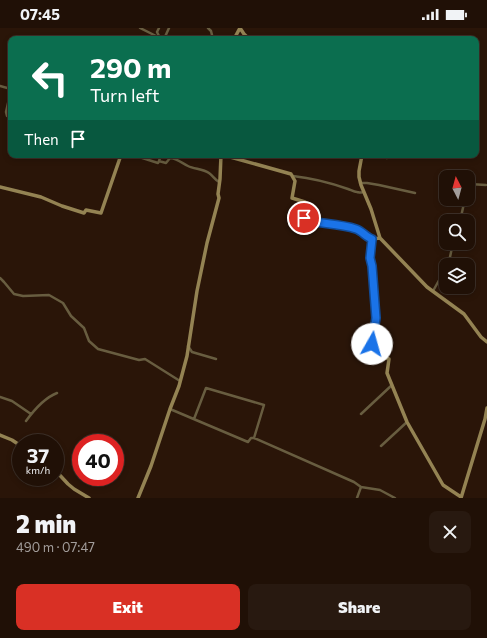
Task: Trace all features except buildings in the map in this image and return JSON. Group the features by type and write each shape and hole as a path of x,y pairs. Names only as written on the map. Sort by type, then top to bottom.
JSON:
{"street":[{"path":"140,28 156,36"},
{"path":"240,28 246,36"},
{"path":"8,103 6,112 8,116"},
{"path":"0,187 41,196 62,206 84,213 86,210 101,213 120,158"},
{"path":"142,158 158,163 159,161 166,163 170,158 173,158 189,166 205,171 220,182"},
{"path":"138,498 151,466 180,381 207,243 219,198 218,194 222,158"},
{"path":"233,158 291,174 293,176 303,177 359,193 363,192"},
{"path":"361,158 358,171 360,183 380,238 427,287 464,314 481,337 487,342"},
{"path":"293,176 295,181 292,198 305,202 303,216 305,219 354,229 363,232 372,239 380,238"},
{"path":"360,183 379,185 415,193"},
{"path":"475,184 486,185"},
{"path":"372,239 370,258 376,318 372,349 377,355 389,359 387,372 407,422 443,485 461,497 487,408"},
{"path":"0,278 14,294 23,296 49,295 64,303 71,316 84,328 90,342 98,349 139,360 145,359 180,381"},
{"path":"433,292 439,281"},
{"path":"188,346 192,352 216,359"},
{"path":"361,414 392,384"},
{"path":"170,409 248,442 251,438 254,438 264,405 206,388 194,419"},
{"path":"26,421 46,398 57,394"},
{"path":"0,397 12,401 31,414"},
{"path":"381,446 407,422"},
{"path":"0,435 12,440"},
{"path":"254,438 354,482 361,487 380,490 395,498"},
{"path":"64,480 74,489 89,498"},
{"path":"357,498 361,487"}],"route":[{"path":"304,218 309,221 358,230 372,239 370,258 376,318 372,344"}]}
